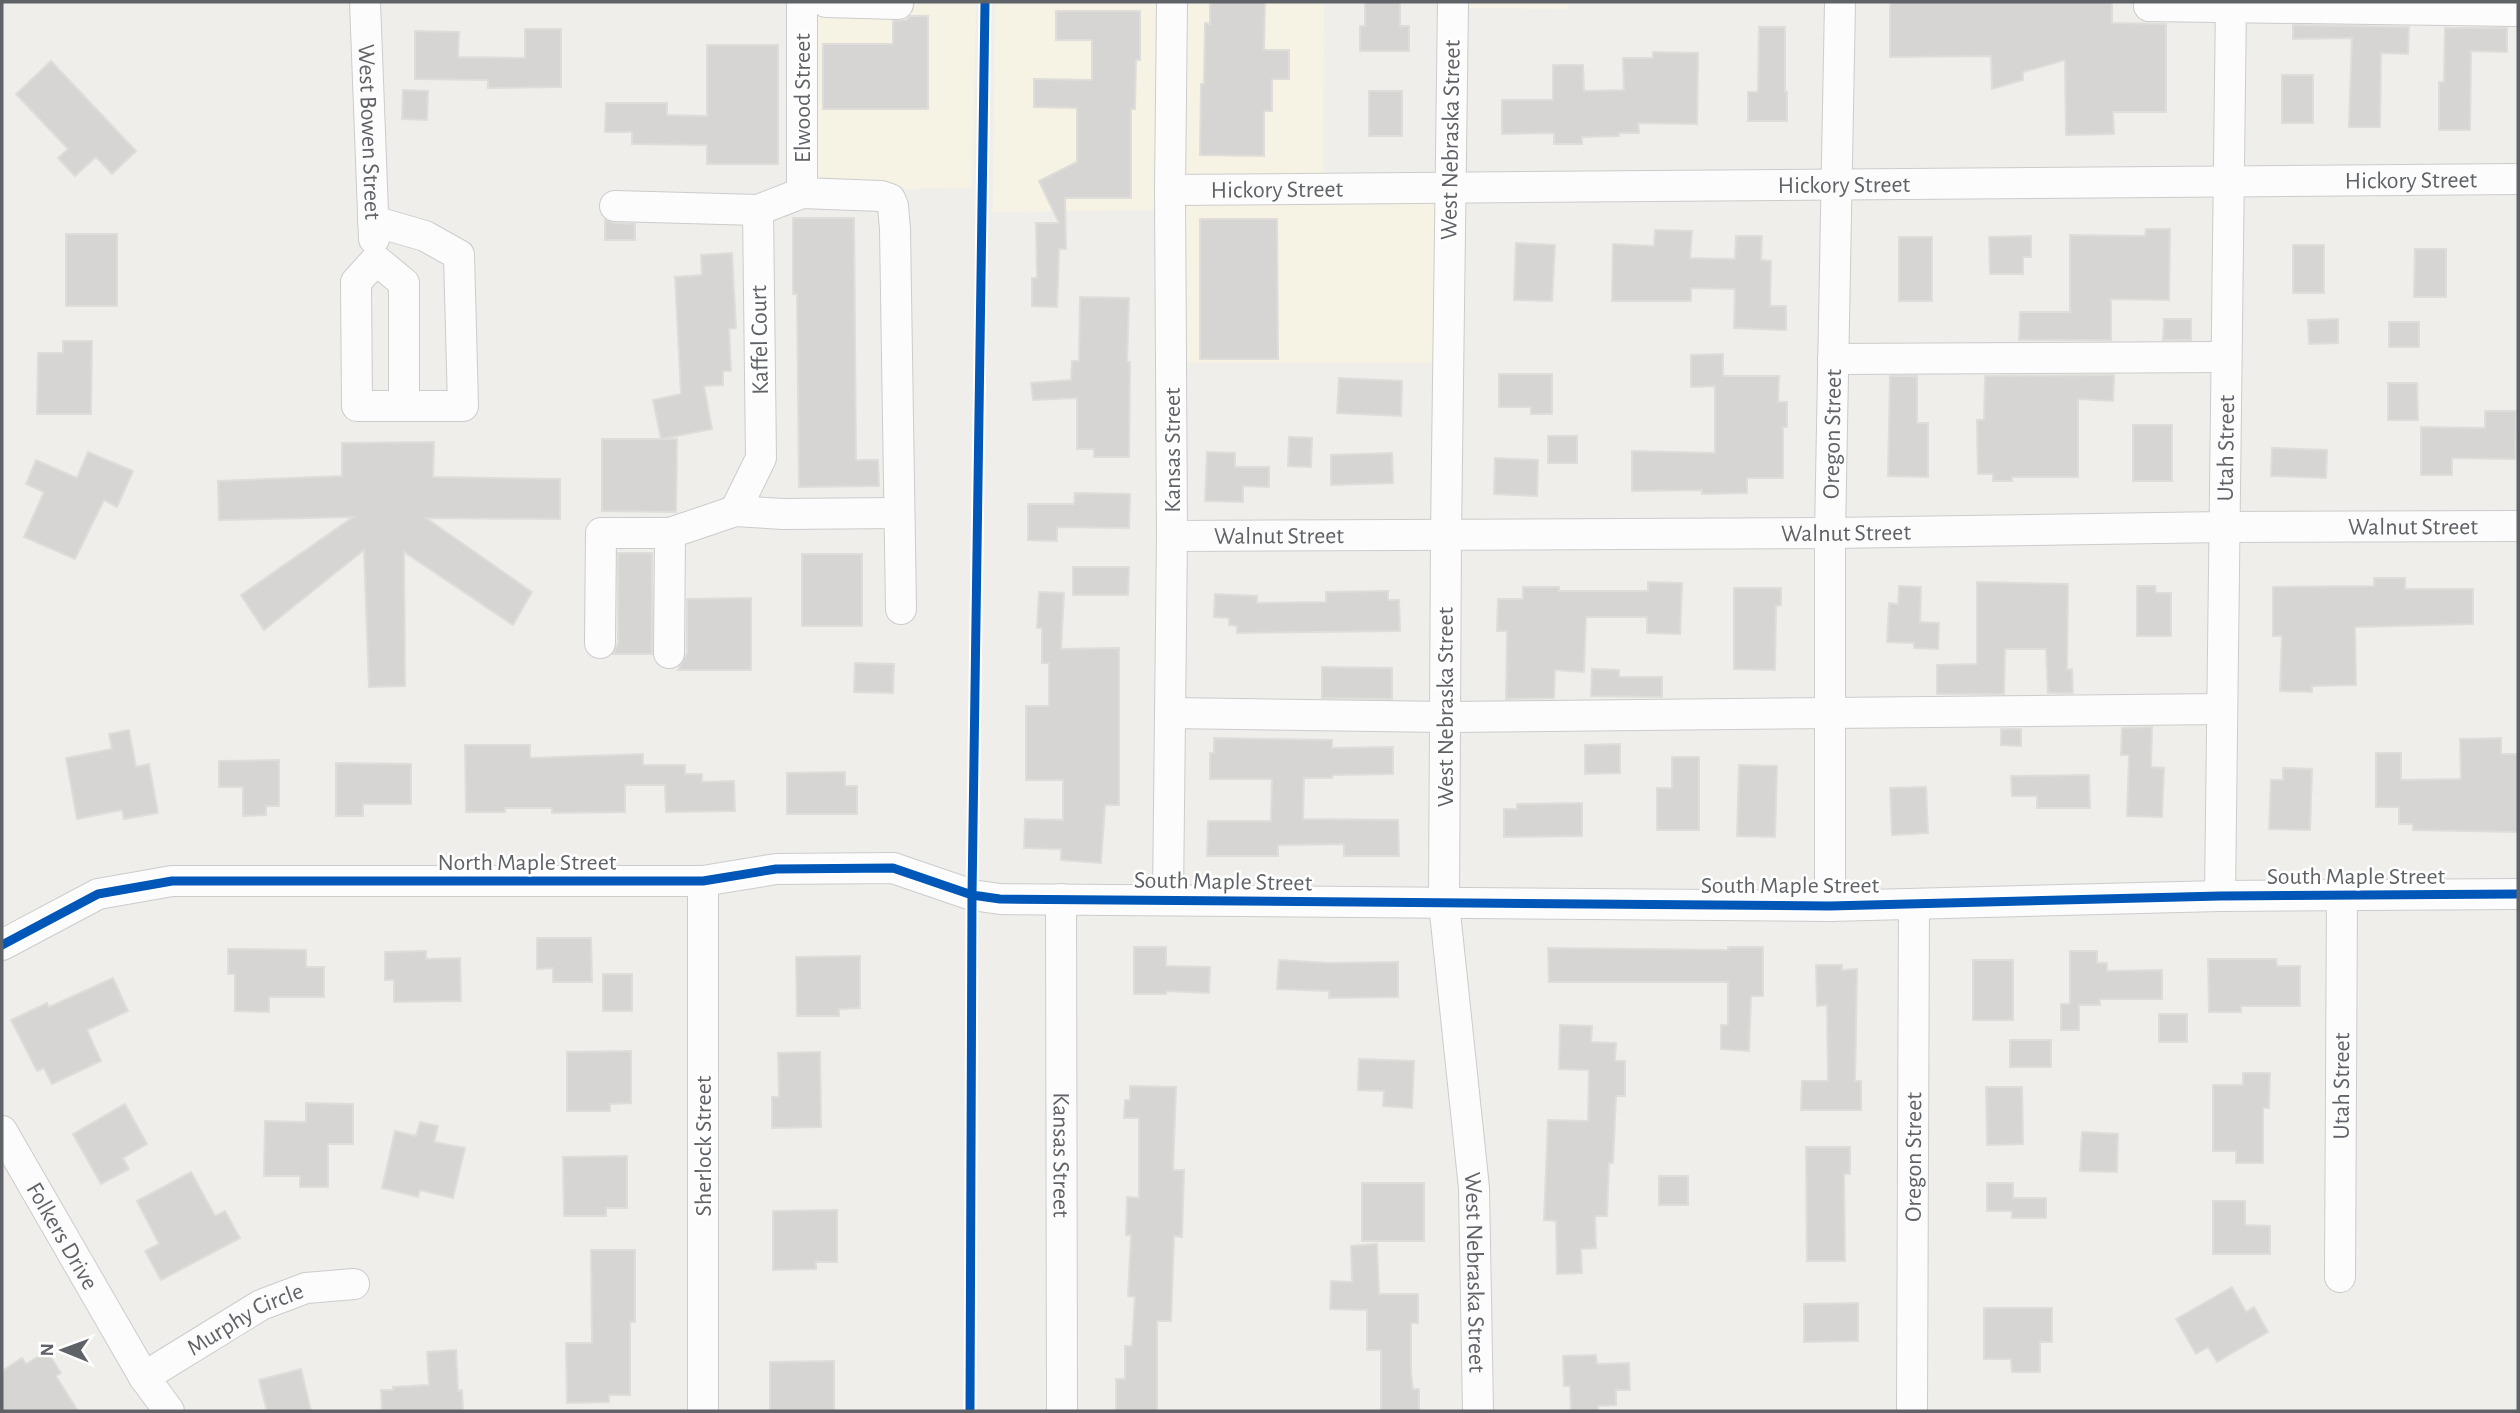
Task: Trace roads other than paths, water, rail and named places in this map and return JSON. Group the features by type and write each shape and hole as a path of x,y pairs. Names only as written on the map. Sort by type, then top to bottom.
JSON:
{"street":[{"name":"West Bowen Street","path":"365,2 376,260"},
{"name":"Elwood Street","path":"802,2 802,194"},
{"path":"826,2 898,2"},
{"name":"Kansas Street","path":"1168,898 1172,536 1172,2"},
{"name":"West Nebraska Street","path":"1453,2 1444,903 1474,1188 1478,1411"},
{"name":"Oregon Street","path":"1830,906 1830,533 1840,2"},
{"path":"2149,2 2149,6 2231,5 2518,11"},
{"name":"Utah Street","path":"2220,896 2231,5"},
{"name":"Hickory Street","path":"1170,190 2518,178"},
{"path":"615,206 758,209 802,194 881,196 890,199 893,206 901,609"},
{"name":"Kaffel Court","path":"735,511 761,458 758,209"},
{"path":"373,221 425,236 459,255 463,406 357,405 356,282 376,260 404,283 404,405"},
{"path":"1833,359 2225,357"},
{"path":"600,643 601,533 670,533 735,511 783,514 898,513"},
{"name":"Walnut Street","path":"1172,536 2518,526"},
{"path":"668,653 670,533"},
{"path":"1170,713 1445,717 2221,709"},
{"name":"North Maple Street","path":"2,945 98,894 172,881 703,881 776,869 893,868 972,895 1000,899 1061,899"},
{"name":"Sherlock Street","path":"703,881 703,1411"},
{"name":"South Maple Street","path":"1061,899 1830,906 2220,896 2518,894"},
{"name":"Utah Street","path":"2340,1277 2342,895"},
{"name":"Kansas Street","path":"1061,899 1062,1411"},
{"name":"Oregon Street","path":"1913,1411 1914,904"},
{"name":"Folkers Drive","path":"2,1131 144,1377 169,1411"},
{"name":"Murphy Circle","path":"144,1377 261,1305 306,1288 354,1284"}]}
